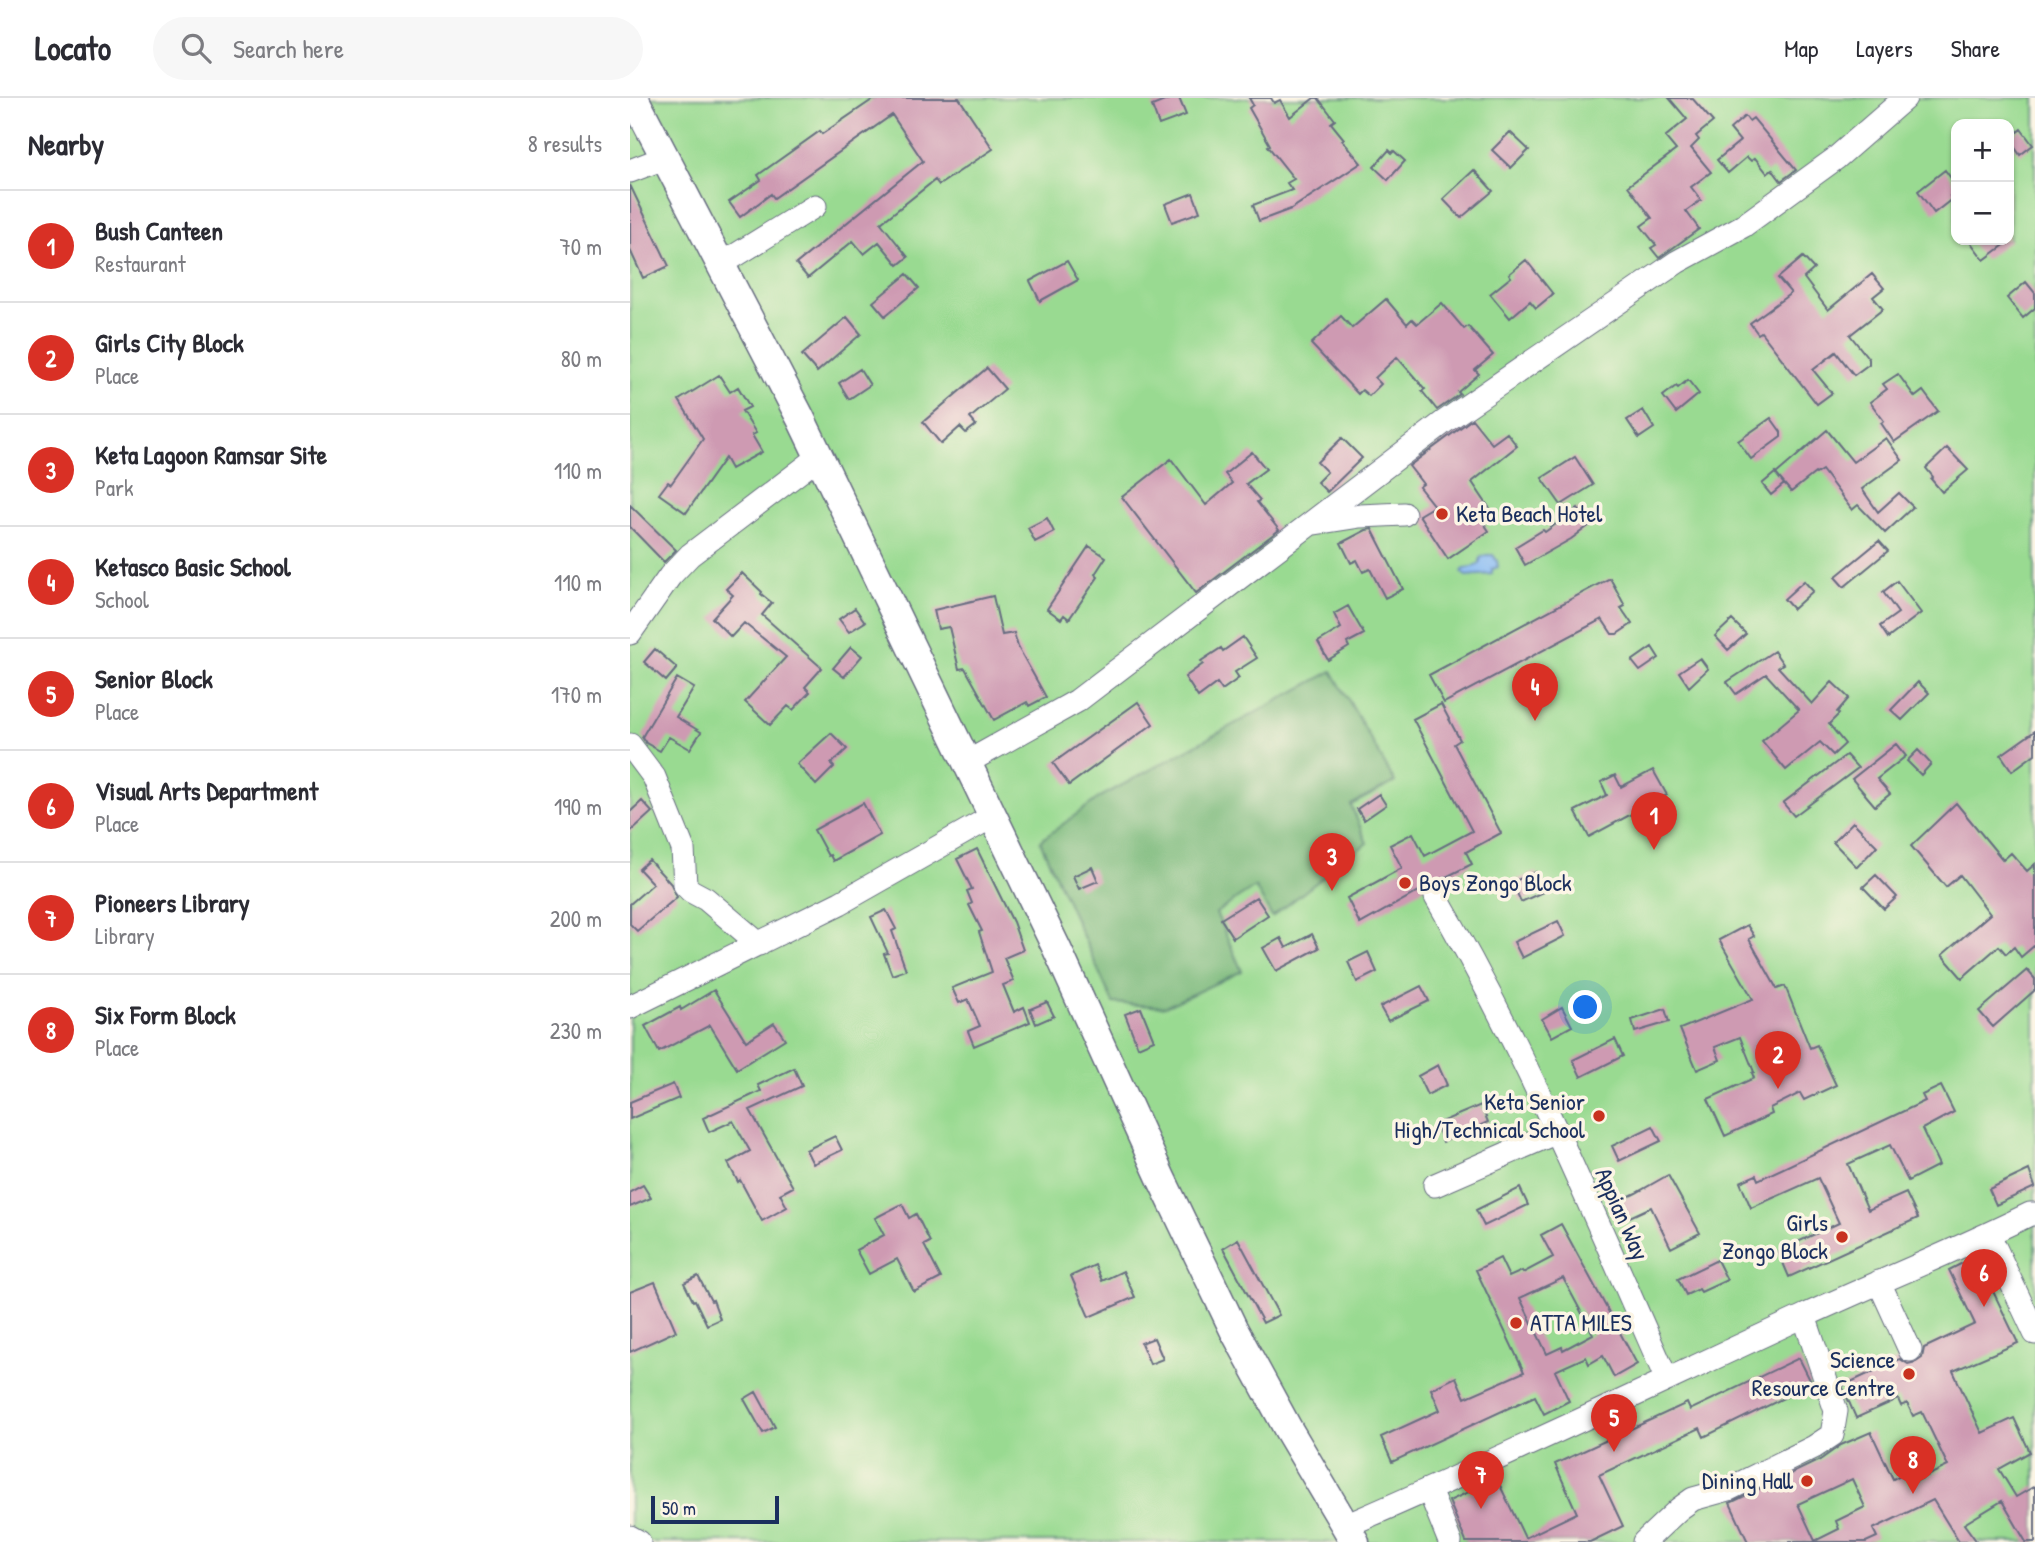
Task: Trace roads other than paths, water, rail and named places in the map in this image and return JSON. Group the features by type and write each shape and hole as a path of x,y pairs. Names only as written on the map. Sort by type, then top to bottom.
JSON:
{"main road":[{"path":"634,98 819,457 1057,949 1161,1178 1234,1330 1288,1429 1351,1535"}],"street":[{"path":"966,763 1077,701 1455,414 1677,262 1743,226 1835,159 1905,98"},
{"path":"630,171 664,158"},
{"path":"720,265 815,206"},
{"path":"630,633 670,576 690,555 819,457"},
{"path":"1312,524 1360,516 1404,514"},
{"path":"630,745 654,777 683,849 685,885 706,899 759,944"},
{"path":"630,1007 840,903 993,816"},
{"name":"Appian Way","path":"1436,897 1472,958 1557,1132 1667,1380"},
{"path":"1435,1185 1557,1132"},
{"path":"1351,1535 1359,1520 1879,1282 1989,1235 2029,1214 2035,1214"},
{"path":"1989,1235 2035,1333"},
{"path":"1879,1282 1910,1350"},
{"path":"1644,1542 1693,1499 1729,1489 1814,1447 1832,1435 1836,1411 1804,1316"},
{"path":"1429,1490 1450,1542"},
{"path":"630,1537 639,1542"}],"water":[{"path":"1493,555 1497,561 1498,567 1492,569 1492,574 1466,576 1462,573 1465,569 1480,564 1480,558"}],"place":[{"name":"Keta Beach Hotel","path":"1442,514"},
{"name":"Ketasco Basic School","path":"1535,721"},
{"name":"Bush Canteen","path":"1654,850"},
{"name":"Boys Zongo Block","path":"1405,883"},
{"name":"Keta Lagoon Ramsar Site","path":"1332,891"},
{"name":"Girls City Block","path":"1778,1089"},
{"name":"Keta Senior High/Technical School","path":"1599,1116"},
{"name":"Girls Zongo Block","path":"1842,1237"},
{"name":"Visual Arts Department","path":"1984,1307"},
{"name":"ATTA MILES","path":"1516,1323"},
{"name":"Science Resource Centre","path":"1909,1374"},
{"name":"Senior Block","path":"1614,1452"},
{"name":"Dining Hall","path":"1807,1481"},
{"name":"Six Form Block","path":"1913,1494"},
{"name":"Pioneers Library","path":"1481,1509"}]}
